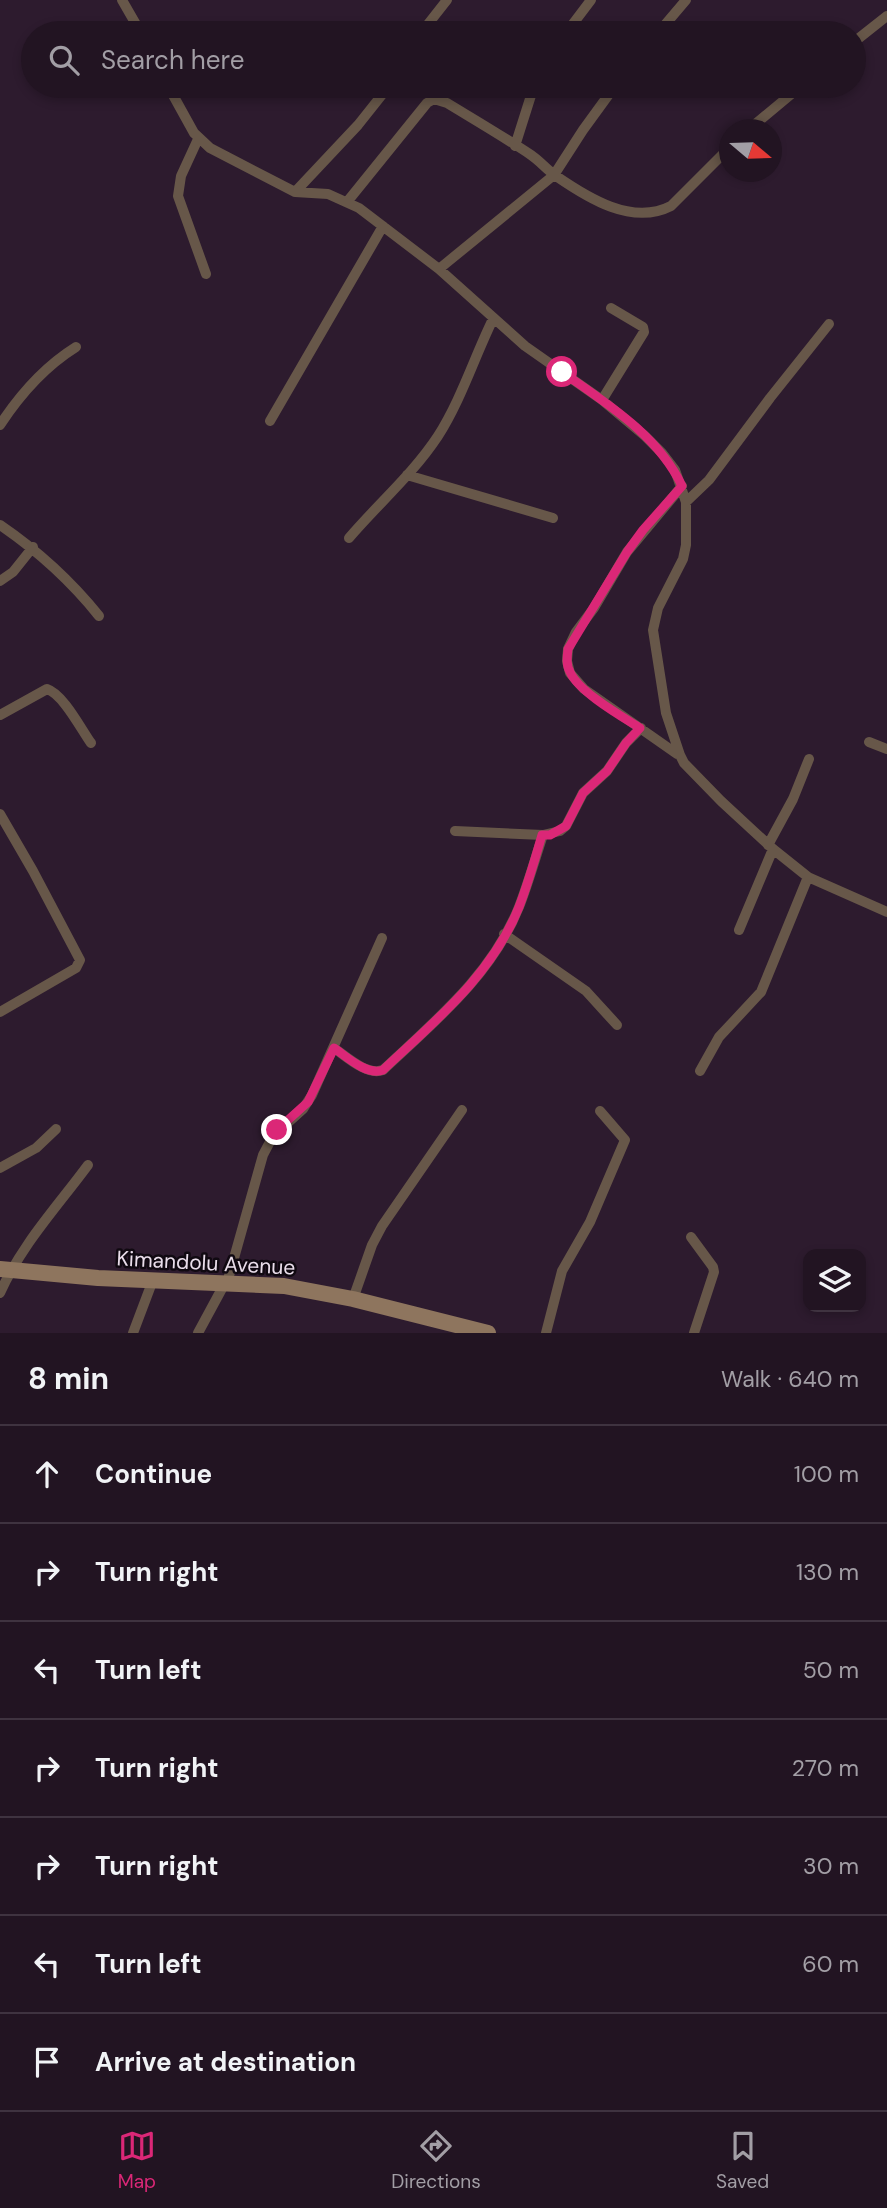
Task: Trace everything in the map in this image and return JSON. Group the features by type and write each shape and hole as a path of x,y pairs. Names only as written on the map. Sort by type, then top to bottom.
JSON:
{"street":[{"path":"122,0 134,21"},
{"path":"430,21 447,0"},
{"path":"575,21 591,0"},
{"path":"668,21 686,0"},
{"path":"866,33 887,16"},
{"path":"175,98 198,139 210,148 295,192 328,194 347,202 383,226 439,269 526,346 602,400 662,453 675,470 686,502 686,545 683,559 658,608 653,630 666,713 680,755 684,763 770,847 807,877 887,912"},
{"path":"295,192 358,125 379,98"},
{"path":"515,146 530,98"},
{"path":"439,269 554,175 606,98"},
{"path":"762,119 787,98"},
{"path":"347,202 427,103 434,99 447,103 532,156 554,175 596,201 614,208 650,213 671,206 719,158"},
{"path":"198,139 181,176 178,196 206,274"},
{"path":"270,421 383,226"},
{"path":"602,400 644,332 643,327 611,307"},
{"path":"349,538 407,475 448,421 493,319"},
{"path":"686,502 709,480 829,324"},
{"path":"0,425 33,381 52,362 76,347"},
{"path":"407,475 554,518"},
{"path":"680,755 613,711 577,681 570,673 567,661 568,649 627,552 682,486"},
{"path":"0,524 33,547 78,590 99,616"},
{"path":"0,581 13,572 33,547"},
{"path":"1,713 47,689 51,690 60,698 91,743"},
{"path":"454,831 550,835 566,826 583,793 607,771 640,728"},
{"path":"869,742 887,749"},
{"path":"739,930 758,889 770,847 809,759"},
{"path":"0,814 80,960 76,968 0,1013"},
{"path":"334,1048 369,1071 383,1070 471,985 505,934 518,908 542,835"},
{"path":"700,1071 719,1037 761,992 807,877"},
{"path":"505,934 586,991 617,1025"},
{"path":"198,1333 226,1283 263,1155 277,1130 308,1102 382,938"},
{"path":"353,1299 372,1245 462,1110"},
{"path":"546,1333 565,1263 590,1222 625,1140 600,1111"},
{"path":"0,1168 36,1147 56,1129"},
{"path":"0,1293 5,1270 88,1165"},
{"path":"691,1237 714,1272 694,1333"},
{"name":"Kimandolu Avenue","path":"5,1270 98,1278 284,1286 353,1299 488,1333"},
{"path":"133,1333 153,1280"}],"route":[{"path":"277,1130 303,1109 313,1095 334,1048 369,1071 383,1070 459,999 486,965 505,934 518,908 542,835 550,835 566,826 583,793 607,771 640,728 584,689 570,673 568,649 627,552 682,486 675,470 645,436 602,400 562,372"}]}
